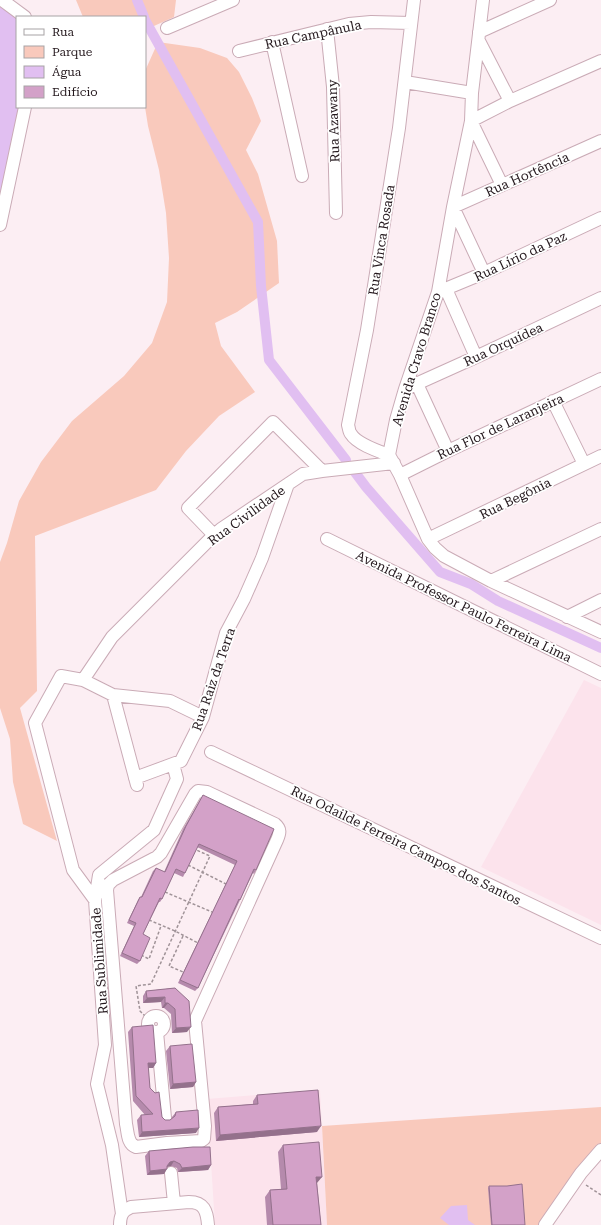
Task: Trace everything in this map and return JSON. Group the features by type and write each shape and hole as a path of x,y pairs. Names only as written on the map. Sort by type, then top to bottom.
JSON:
{"street":[{"path":"2,0 24,16"},
{"path":"167,28 219,3 233,0"},
{"name":"Rua Vinca Rosada","path":"391,459 364,445 353,437 348,425 367,330 399,128 414,0"},
{"name":"Avenida Cravo Branco","path":"391,459 396,420 405,389 442,291 453,207 471,121 472,93 483,0"},
{"path":"510,101 479,37 550,0"},
{"name":"Rua Campânula","path":"239,51 349,24 371,22 411,23"},
{"name":"Rua Azawany","path":"327,29 333,87 336,213"},
{"path":"272,42 302,176"},
{"path":"502,185 471,121 510,101 601,60"},
{"path":"405,82 472,93"},
{"path":"0,225 25,108"},
{"name":"Rua Hortência","path":"453,207 601,141"},
{"path":"453,207 484,273"},
{"name":"Rua Lírio da Paz","path":"442,291 601,218"},
{"path":"442,291 476,357"},
{"name":"Rua Orquídea","path":"405,389 601,298"},
{"name":"Rua Flor de Laranjeira","path":"400,475 601,379"},
{"path":"417,384 448,451"},
{"path":"553,401 584,464"},
{"path":"214,535 188,508 273,422 322,471"},
{"name":"Rua Begônia","path":"428,539 601,456"},
{"path":"391,459 400,475 428,539 434,548 444,556 491,581 601,632"},
{"name":"Rua Civilidade","path":"83,680 112,637 214,535 303,474 391,459"},
{"name":"Rua Raiz da Terra","path":"113,695 136,781 181,761 203,717 226,634 244,599 262,558 288,484"},
{"path":"491,581 601,529"},
{"name":"Avenida Professor Paulo Ferreira Lima","path":"327,539 601,674"},
{"path":"567,617 601,600"},
{"name":"Rua Sublimidade","path":"83,680 61,676 35,723 73,870 95,900 105,1045 97,1084 112,1144 121,1219"},
{"path":"83,680 113,695 170,701 203,717"},
{"name":"Rua Odailde Ferreira Campos dos Santos","path":"211,752 601,938"},
{"path":"95,900 99,875 154,830 177,779 173,764"},
{"path":"198,790 207,792 275,824 279,827 280,832 195,1021 205,1126 204,1139 201,1142 168,1144 136,1147 129,1141 107,890 108,885 113,880 157,857 161,853 198,790"},
{"path":"149,1020 148,1023 151,1030 157,1032 165,1118"},
{"path":"545,1225 601,1150"},
{"path":"171,1173 174,1203"},
{"path":"121,1219 125,1210 131,1207 189,1202 199,1203 204,1209 208,1225"}],"path":[{"path":"149,1020 140,1011 136,986 151,984 210,856 190,848"},
{"path":"188,865 226,884"},
{"path":"165,892 212,912"},
{"path":"149,920 198,943"},
{"path":"141,955 149,958 162,926"},
{"path":"183,936 169,966 183,972"},
{"path":"578,1179 601,1195"}],"shaded area":[{"path":"584,680 601,688 601,925 481,867"},
{"path":"320,1090 327,1225 215,1225 207,1099"}],"green space":[{"path":"76,0 176,0 174,17 146,30 146,16 83,16"},
{"path":"158,42 200,48 227,58 239,72 252,98 261,121 246,150 258,174 277,241 279,283 237,312 215,323 221,346 255,392 219,416 186,451 156,490 35,536 37,691 20,708 57,841 23,824 13,782 10,739 0,708 0,562 19,501 41,462 72,421 124,376 152,343 167,302 169,258 166,213 159,170 145,108 146,69"},
{"path":"601,1107 601,1143 539,1225 327,1225 322,1126"}],"water":[{"path":"0,2 16,16 16,108 22,108 0,210"},
{"path":"467,1205 468,1220 475,1225 449,1225 440,1218 451,1206"}],"building":[{"path":"203,795 274,829 256,870 254,869 240,900 239,899 198,988 180,980 237,861 199,844 185,873 176,869 162,899 160,898 143,934 150,938 140,961 122,953 136,923 129,920 140,897 142,897 156,868 165,872 186,826"},
{"path":"175,988 189,1001 191,1027 176,1028 175,1009 168,1003 165,1003 165,997 147,998 146,991"},
{"path":"153,1025 156,1063 148,1063 150,1088 155,1093 159,1092 162,1117 165,1120 170,1120 175,1116 176,1112 198,1110 199,1128 142,1132 141,1115 153,1114 136,1096 132,1027"},
{"path":"192,1044 196,1082 173,1084 170,1046"},
{"path":"318,1090 321,1126 220,1135 218,1107 258,1104 257,1095"},
{"path":"319,1142 322,1177 316,1177 321,1225 273,1225 270,1190 287,1189 283,1145"},
{"path":"210,1147 211,1165 182,1168 180,1164 174,1161 170,1162 167,1169 150,1171 149,1151"},
{"path":"522,1184 525,1225 492,1225 489,1186"}],"waterway":[{"path":"137,0 144,16"},
{"path":"146,22 258,222 261,286 269,360 346,460"},
{"path":"354,471 366,487 440,572 471,584 498,601 601,648"}]}
